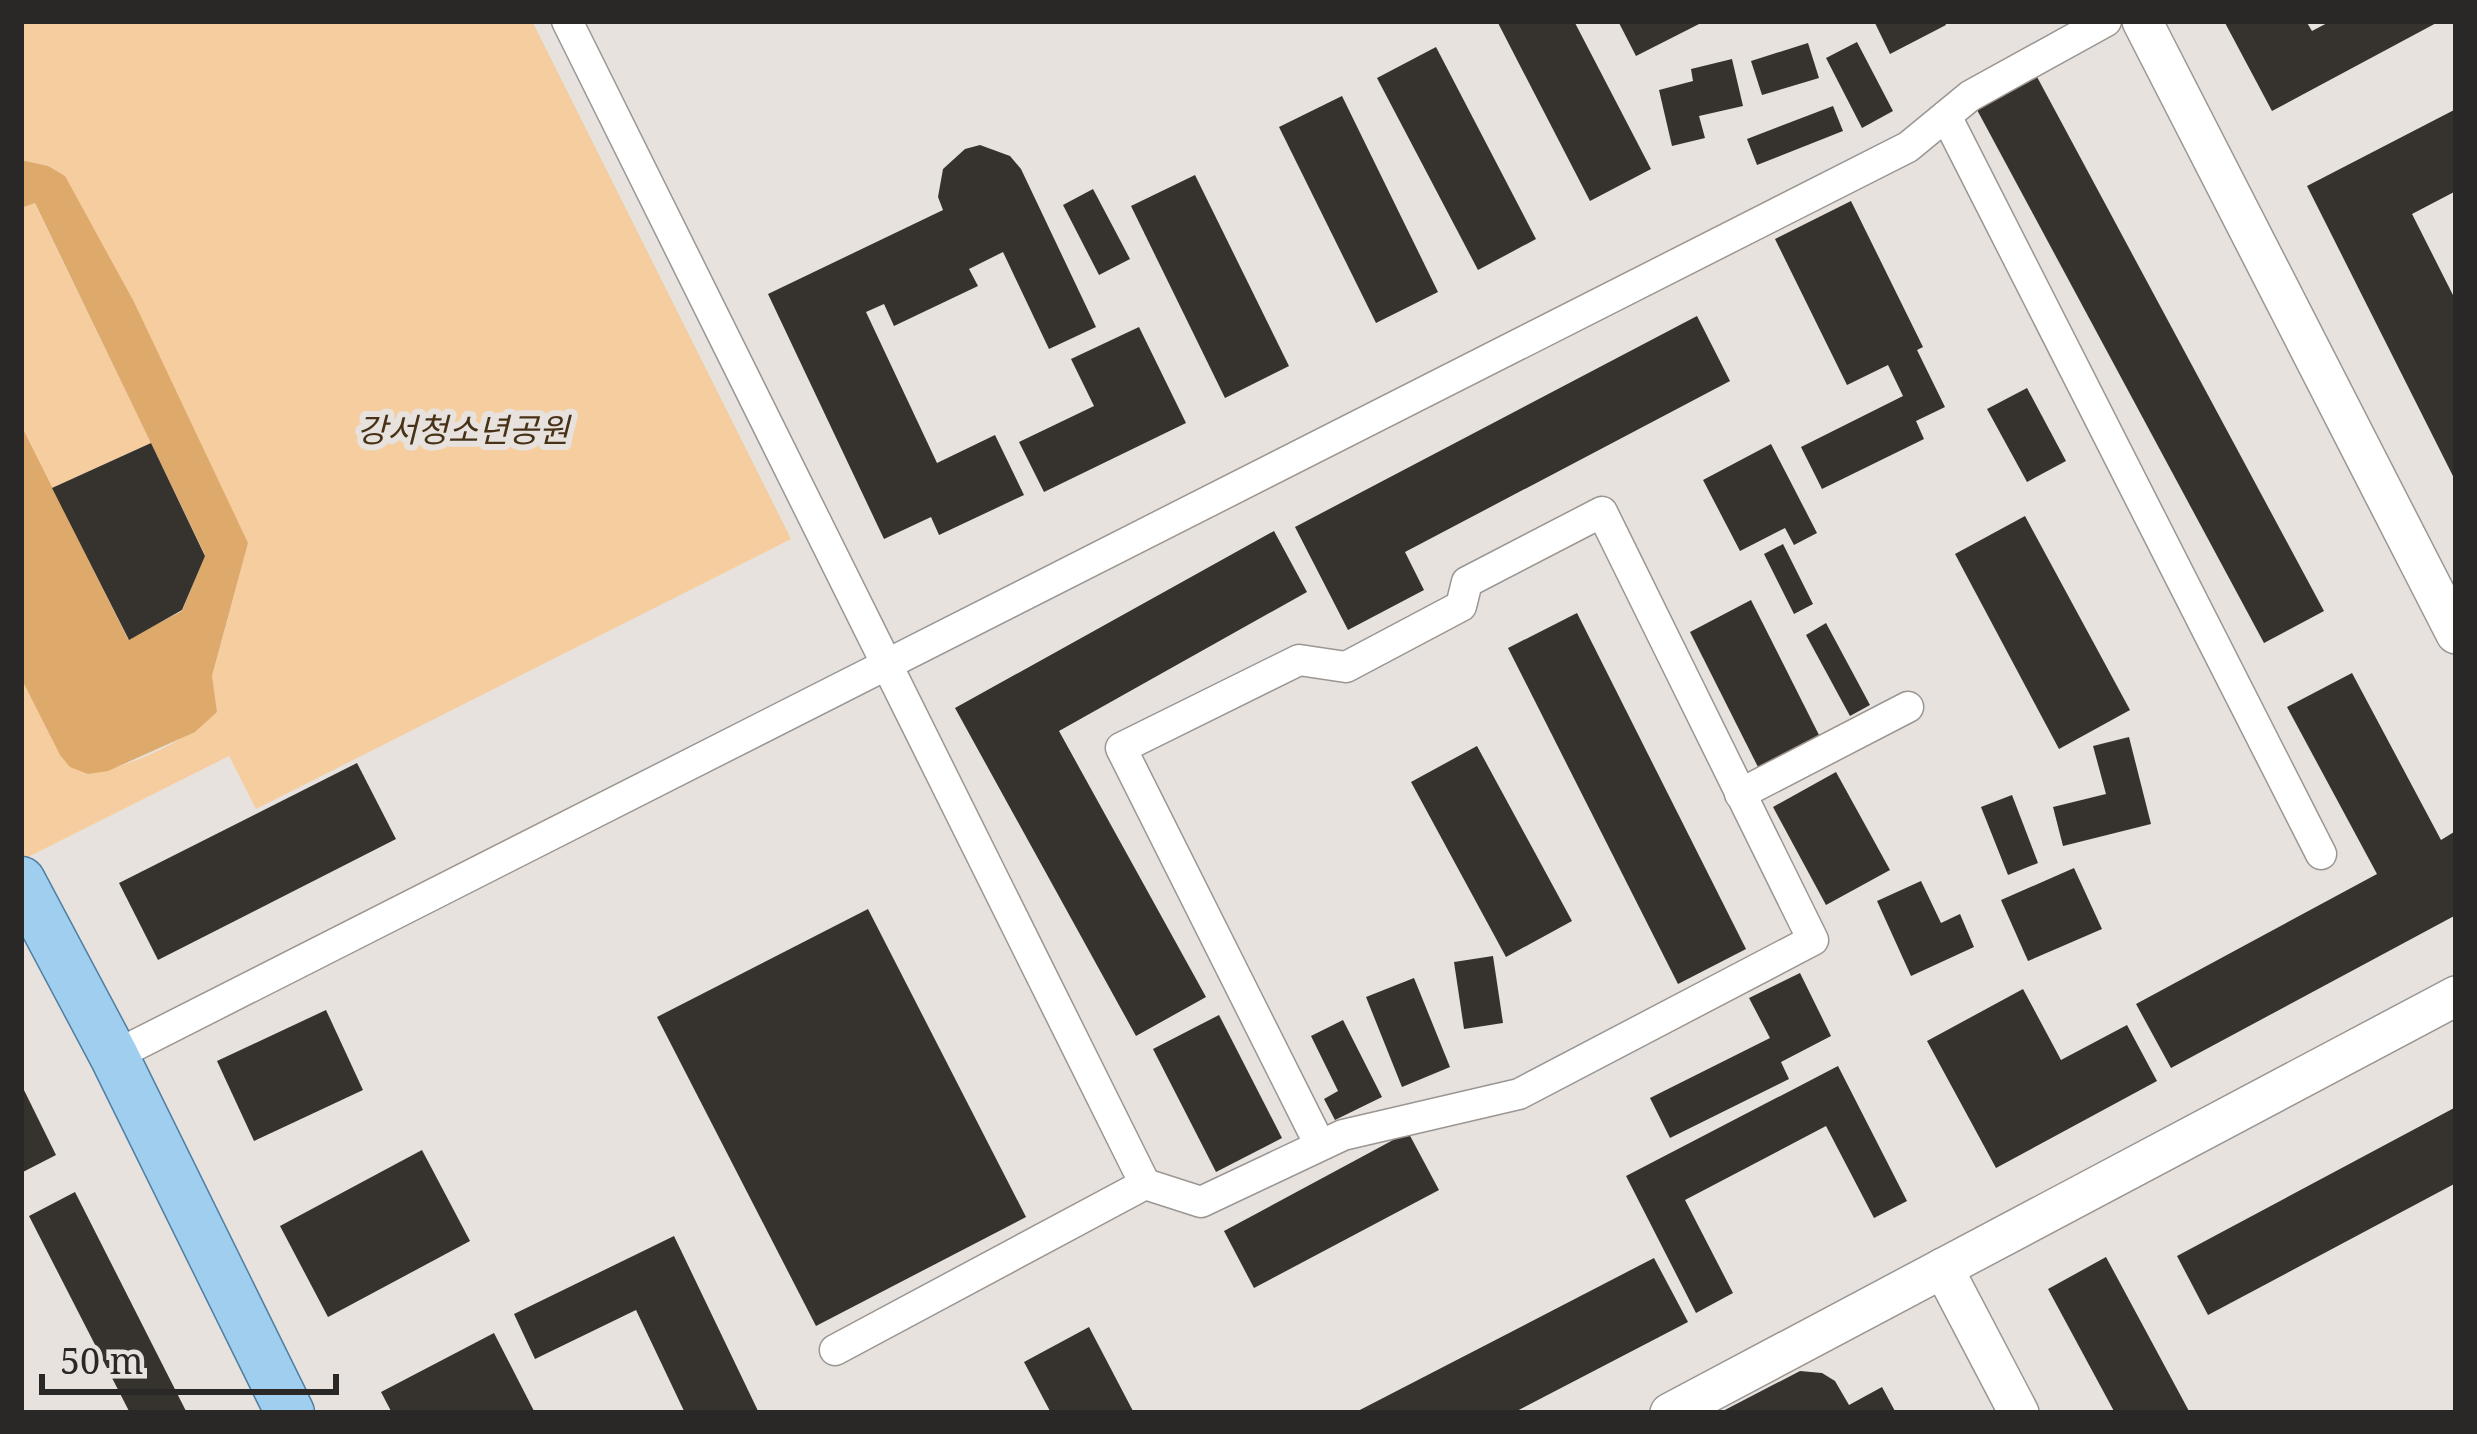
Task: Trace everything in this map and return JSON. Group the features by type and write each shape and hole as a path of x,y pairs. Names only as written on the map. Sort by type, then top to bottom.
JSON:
{"main road":[{"path":"21,881 114,1056 290,1413"}],"street":[{"path":"567,21 1145,1184 1201,1202 1343,1135 1519,1094 1813,940 1602,512 1467,582 1461,606 1346,667 1299,660 1121,748 1320,1145"},
{"path":"114,1056 1908,147 1970,96 2106,21"},
{"path":"2142,21 2456,634"},
{"path":"1946,116 2321,854"},
{"path":"1740,794 1908,707"},
{"path":"1670,1413 2456,996"},
{"path":"835,1350 1145,1184"},
{"path":"1943,1268 2019,1413"}],"green space":[{"name":"강서청소년공원","path":"21,21 532,21 791,539 256,809 229,756 24,859 21,678 60,755 88,774 174,743 217,712 212,677 248,543 48,166 21,160"},
{"path":"34,202 151,443 52,488 21,425 21,208"}],"shaded area":[{"path":"21,160 65,176 134,302 248,543 212,676 217,712 195,732 108,771 88,774 70,767 60,755 21,678 21,425 128,639 182,611 205,555 35,203 21,208"}],"building":[{"path":"1497,21 1574,21 1651,169 1590,201"},
{"path":"1618,21 1705,21 1636,56"},
{"path":"1874,21 1944,21 1946,25 1890,54"},
{"path":"2224,21 2306,21 2312,31 2331,21 2440,21 2272,111"},
{"path":"1857,42 1893,111 1862,128 1826,58"},
{"path":"1808,43 1819,78 1762,95 1751,61"},
{"path":"1436,47 1536,239 1478,270 1377,78"},
{"path":"1732,59 1743,106 1699,116 1705,138 1672,146 1659,90 1693,81 1691,69"},
{"path":"2036,75 2324,611 2264,643 1976,108"},
{"path":"1342,96 1438,292 1376,323 1279,127"},
{"path":"1833,106 1843,131 1757,165 1747,139"},
{"path":"2456,109 2456,191 2412,214 2456,301 2456,482 2307,186"},
{"path":"980,145 1010,156 1021,169 1096,327 1049,349 1003,252 969,269 978,286 894,326 884,304 866,312 937,463 995,435 1024,495 939,535 931,517 884,539 768,294 943,210 938,197 943,169 965,149"},
{"path":"1195,175 1289,366 1225,398 1131,206"},
{"path":"1093,189 1130,259 1099,275 1063,205"},
{"path":"1851,201 1923,347 1917,350 1945,407 1916,421 1924,439 1822,489 1801,447 1903,396 1888,365 1847,385 1775,239"},
{"path":"1697,316 1730,381 1405,552 1424,590 1348,630 1295,527"},
{"path":"1139,327 1186,423 1044,492 1019,442 1094,406 1071,359"},
{"path":"2027,388 2066,461 2027,482 1987,409"},
{"path":"151,443 205,556 182,610 129,640 52,488"},
{"path":"1771,444 1817,533 1794,545 1785,528 1740,551 1703,480"},
{"path":"2025,516 2130,710 2059,749 1955,554"},
{"path":"1274,531 1307,592 1059,731 1206,997 1136,1036 955,708"},
{"path":"1783,544 1813,604 1794,614 1764,554"},
{"path":"1751,600 1819,735 1758,767 1690,632"},
{"path":"1577,613 1746,949 1678,984 1508,648"},
{"path":"1826,623 1870,705 1850,716 1806,635"},
{"path":"2352,673 2441,840 2454,832 2456,836 2456,915 2171,1068 2136,1004 2377,874 2287,707"},
{"path":"2129,737 2151,824 2063,846 2053,807 2106,794 2093,746"},
{"path":"1477,746 1572,921 1506,957 1411,782"},
{"path":"357,763 396,839 158,960 119,883"},
{"path":"1836,772 1890,870 1826,905 1773,807"},
{"path":"2012,795 2038,863 2008,875 1981,807"},
{"path":"2074,868 2102,929 2028,961 2001,900"},
{"path":"1921,881 1941,923 1960,914 1974,947 1911,976 1877,901"},
{"path":"868,909 1026,1217 816,1326 657,1017"},
{"path":"1493,956 1503,1023 1464,1029 1454,962"},
{"path":"1800,973 1831,1036 1781,1062 1789,1079 1670,1138 1650,1098 1770,1038 1749,998"},
{"path":"1414,978 1450,1067 1402,1087 1366,997"},
{"path":"2023,989 2061,1060 2127,1025 2157,1081 1996,1168 1927,1041"},
{"path":"326,1010 363,1090 254,1141 217,1061"},
{"path":"1219,1015 1282,1138 1216,1172 1153,1049"},
{"path":"1343,1020 1382,1097 1335,1120 1324,1099 1338,1091 1311,1036"},
{"path":"1838,1066 1907,1201 1874,1218 1826,1126 1685,1200 1733,1293 1696,1313 1626,1176"},
{"path":"21,1084 56,1155 21,1173"},
{"path":"2456,1107 2456,1183 2208,1315 2177,1256"},
{"path":"1408,1132 1439,1190 1254,1288 1224,1231"},
{"path":"422,1150 470,1241 328,1317 280,1226"},
{"path":"75,1192 187,1413 130,1413 29,1216"},
{"path":"674,1236 759,1413 685,1413 636,1310 535,1359 514,1314"},
{"path":"2106,1257 2190,1413 2115,1413 2048,1289"},
{"path":"1654,1258 1688,1322 1513,1413 1354,1413"},
{"path":"1089,1327 1134,1413 1051,1413 1024,1362"},
{"path":"494,1333 534,1411 392,1413 381,1392"},
{"path":"1800,1371 1822,1373 1835,1381 1849,1405 1882,1387 1896,1413 1719,1413"}]}
